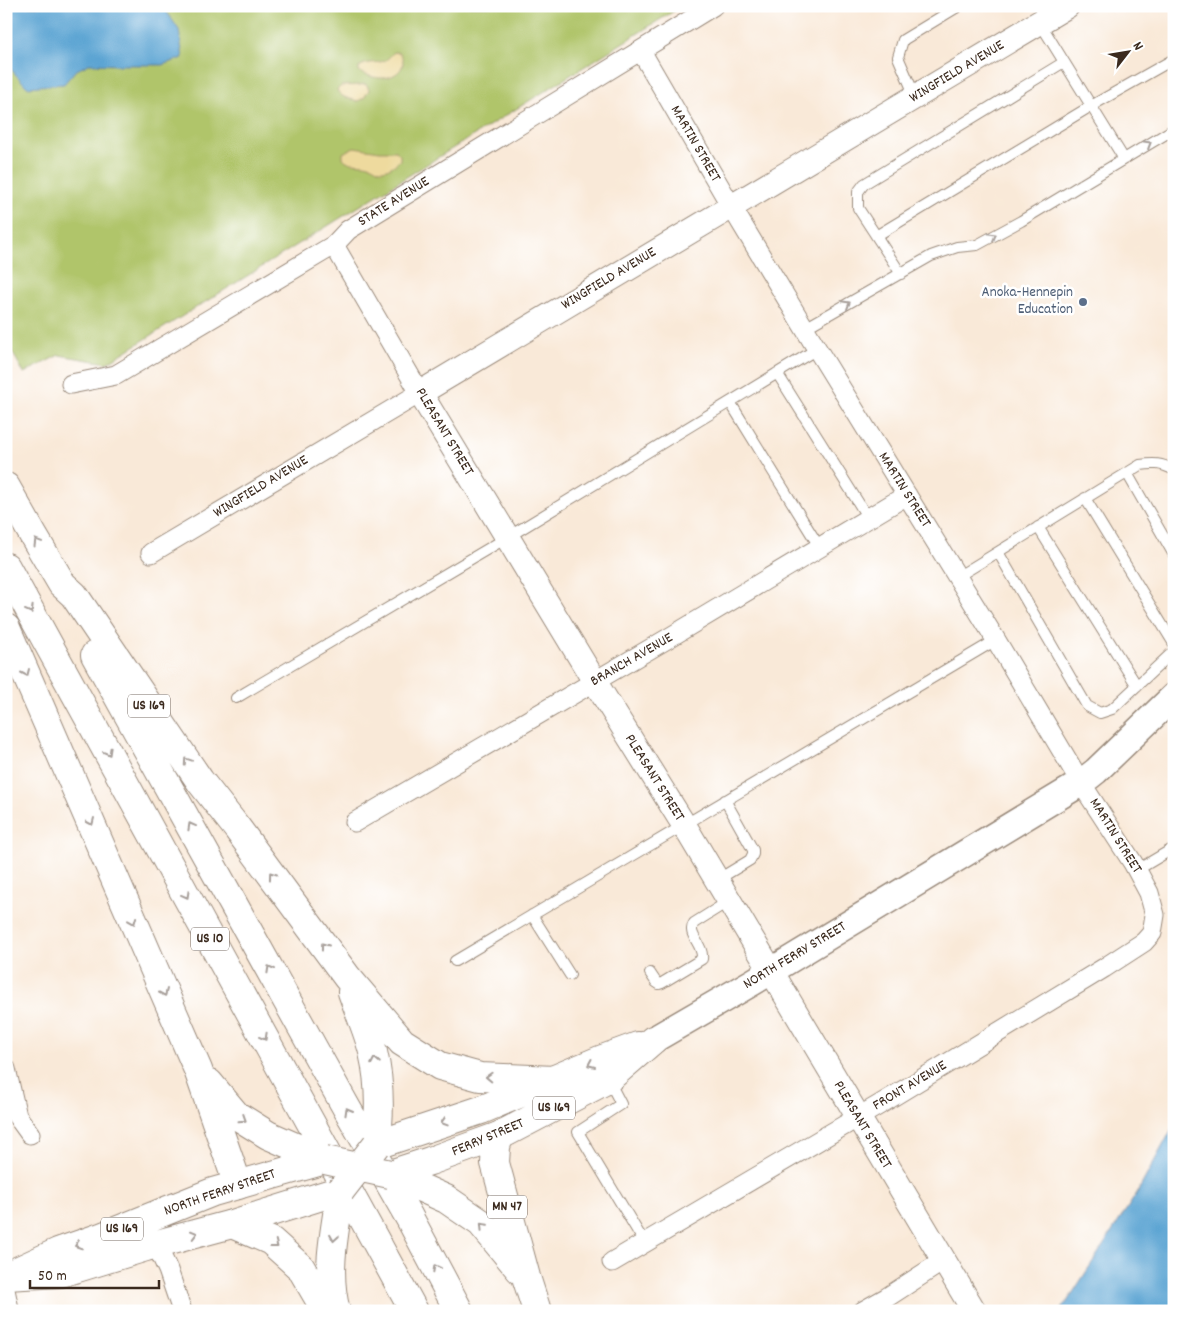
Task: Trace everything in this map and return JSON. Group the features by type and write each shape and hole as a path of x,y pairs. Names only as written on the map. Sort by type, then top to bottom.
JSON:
{"highway":[{"name":"US 10","path":"6,487 62,584 64,600 409,1217 459,1311"},
{"name":"US 10","path":"6,567 414,1311"},
{"name":"US 169","path":"62,584 74,595 200,781 347,977 402,1042 440,1066 480,1076 555,1080"},
{"path":"6,628 198,1070 238,1185"},
{"path":"336,1311 332,1297 331,1255 341,1190 376,1145 378,1118 378,1075 372,1049 347,977"},
{"name":"FERRY STREET","path":"390,1174 499,1136 608,1079 653,1040"},
{"name":"NORTH FERRY STREET","path":"376,1145 482,1110 600,1060 653,1040"},
{"path":"198,1070 236,1115 268,1135 325,1160 390,1174 446,1199 482,1223 526,1277"},
{"name":"MN 47","path":"499,1136 495,1163 537,1311"},
{"name":"NORTH FERRY STREET","path":"7,1276 58,1252 101,1237 213,1192 325,1160"},
{"name":"US 169","path":"7,1276 61,1273 156,1244 294,1206 341,1190"},
{"path":"232,1224 271,1241 301,1268 326,1311"}],"main road":[{"name":"NORTH FERRY STREET","path":"653,1040 772,971 1081,782 1110,758 1174,696"}],"street":[{"name":"STATE AVENUE","path":"71,384 116,375 334,245 348,230 713,6"},
{"name":"WINGFIELD AVENUE","path":"151,553 1067,6"},
{"name":"MARTIN STREET","path":"641,51 817,349 1081,782 1137,870 1149,893 1155,915 1152,932"},
{"name":"PLEASANT STREET","path":"334,245 420,393 594,682 684,825 974,1311"},
{"name":"BRANCH AVENUE","path":"355,822 907,495"},
{"name":"FRONT AVENUE","path":"612,1262 858,1118 1104,968 1144,942 1152,932"},
{"path":"6,1069 17,1116 30,1134"},
{"path":"156,1244 168,1270 182,1311"},
{"path":"863,1311 943,1261"}],"lane":[{"path":"915,96 898,57 903,40 959,6"},
{"path":"1040,23 1124,159"},
{"path":"876,236 1091,106 1174,59"},
{"path":"901,274 858,208 858,192 864,184 1064,62"},
{"path":"805,328 932,256 957,248 977,245 1174,129"},
{"path":"236,698 508,537 817,349"},
{"path":"778,373 868,518"},
{"path":"730,402 820,548"},
{"path":"957,577 1140,465 1163,464 1174,470"},
{"path":"1127,473 1174,555"},
{"path":"1085,498 1174,644"},
{"path":"1038,527 1137,686"},
{"path":"998,552 1087,706 1100,713 1112,709 1174,650"},
{"path":"456,961 996,640"},
{"path":"717,880 750,860 753,854 753,850 725,800"},
{"path":"1137,870 1174,848"},
{"path":"650,973 659,984 702,959 702,951 692,932 692,927 694,923 729,901"},
{"path":"532,915 570,975"},
{"path":"608,1079 622,1104 578,1132 644,1242"},
{"path":"7,1276 14,1311"}],"green space":[{"path":"6,6 682,6 107,363 59,355 24,373 6,341"}],"sand":[{"path":"394,52 400,53 403,63 400,71 396,74 386,78 378,78 359,71 359,67 362,65 384,61"},
{"path":"367,85 369,90 364,98 358,101 343,96 337,90 341,86"},
{"path":"354,147 380,151 396,151 400,155 400,160 395,165 381,170 365,164 352,163 343,158 343,153"}],"water":[{"path":"6,6 163,6 179,30 183,58 162,65 89,64 75,71 64,84 27,87 6,64"},
{"path":"1174,1125 1174,1311 1061,1311 1137,1193"}],"place":[{"name":"Anoka-Hennepin Education","path":"1083,302"}]}
